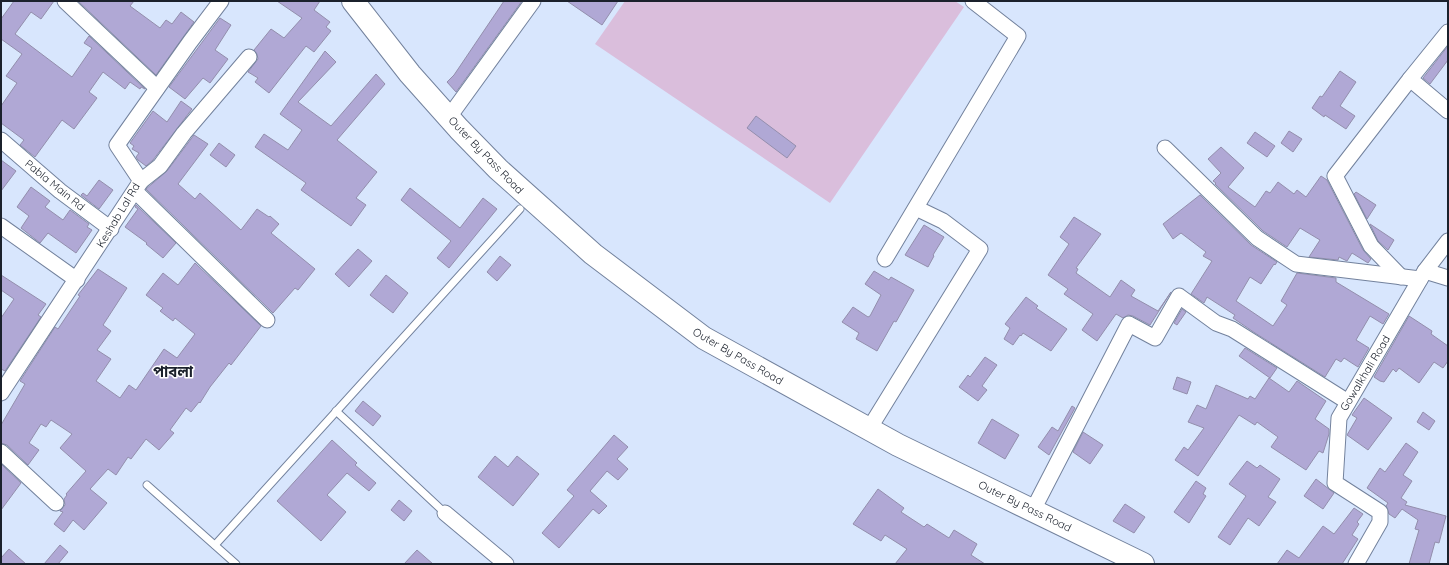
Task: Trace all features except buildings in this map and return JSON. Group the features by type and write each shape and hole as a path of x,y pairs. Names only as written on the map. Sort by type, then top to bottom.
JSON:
{"main road":[{"name":"Outer By Pass Road","path":"338,1 404,86 489,181 586,265 698,350 751,381 904,460 1115,564"},
{"name":"Outer By Pass Road","path":"353,1 410,74 470,140 529,199 592,254 704,338 898,445 1143,564"}],"street":[{"path":"65,1 157,88"},
{"name":"Keshab Lal Rd","path":"1,393 111,229 138,186 117,145 221,1"},
{"path":"449,117 533,1"},
{"path":"885,259 1018,36 972,1"},
{"path":"1401,277 1370,246 1335,176 1448,32"},
{"path":"249,57 184,133 160,166 138,186 267,320"},
{"path":"1410,79 1448,110"},
{"name":"Pabla Main Rd","path":"1,140 60,191 111,229"},
{"path":"1165,148 1257,238 1296,264 1401,277 1423,275 1448,278"},
{"path":"870,429 980,249 943,221 916,208"},
{"path":"1,226 77,280"},
{"name":"Gowalkhali Road","path":"1356,564 1380,522 1380,512 1335,483 1339,418 1423,275 1448,241"},
{"path":"1033,510 1129,324 1155,338 1179,296 1216,324 1232,329 1348,402"},
{"path":"1,452 56,503"},
{"path":"444,513 506,564"}],"lane":[{"path":"215,545 520,209"},
{"path":"336,411 444,513"},
{"path":"147,485 236,564"}],"shaded area":[{"path":"625,1 955,1 964,7 830,203 595,44"}],"district":[{"name":"পাবলা","path":"173,371"}]}
